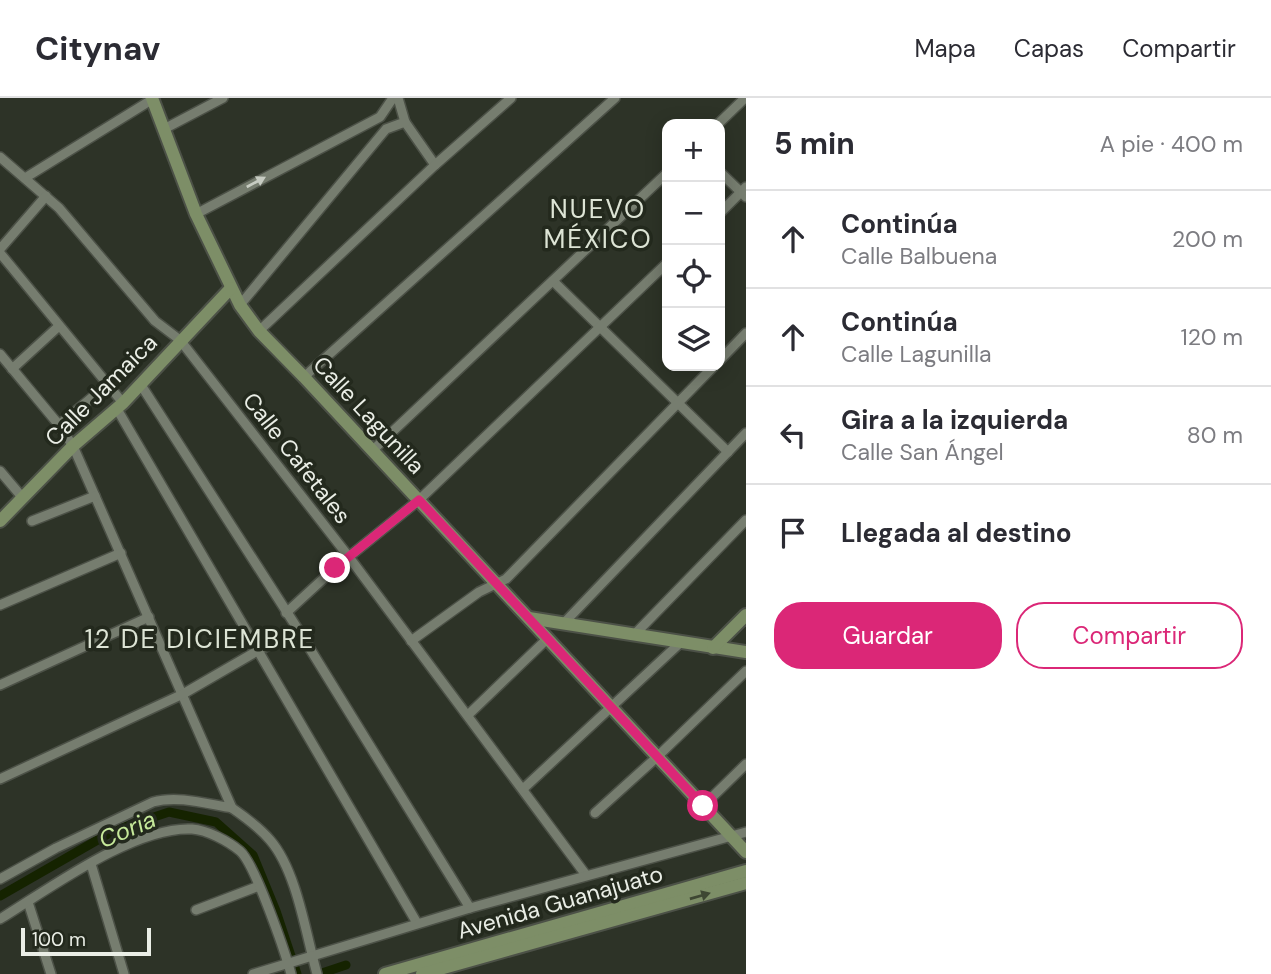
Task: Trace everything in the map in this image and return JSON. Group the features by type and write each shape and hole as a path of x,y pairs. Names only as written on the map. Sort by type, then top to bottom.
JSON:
{"street":[{"path":"164,129 223,98"},
{"path":"196,214 380,117 396,98 403,110 405,122 435,165"},
{"path":"259,331 435,165 511,98"},
{"path":"304,377 615,98"},
{"path":"723,119 745,98"},
{"path":"25,178 153,99"},
{"name":"Calle Lagunilla","path":"153,99 196,214 240,305 259,331 746,852"},
{"path":"380,117 379,123 386,129"},
{"path":"240,305 386,129 405,122"},
{"name":"Calle Cafetales","path":"0,157 46,196 155,321 180,340 349,557 586,875"},
{"path":"725,176 744,192 725,209"},
{"path":"373,450 662,178"},
{"path":"46,196 0,251 108,384 417,923"},
{"path":"286,613 419,500 662,269"},
{"path":"553,281 728,452"},
{"name":"Calle Jamaica","path":"0,522 73,446 141,385 231,288"},
{"path":"12,369 59,326"},
{"path":"725,355 746,333"},
{"path":"0,354 73,446 232,808 269,839 278,851 291,881 317,974"},
{"path":"411,641 479,592 506,579 709,371"},
{"path":"59,425 108,384"},
{"path":"141,385 299,631 470,908"},
{"path":"564,624 746,433"},
{"path":"0,471 22,497"},
{"path":"32,522 95,496"},
{"path":"635,634 746,520"},
{"path":"0,605 121,553"},
{"path":"713,648 746,615"},
{"path":"0,685 149,617"},
{"path":"529,618 746,652"},
{"path":"0,779 183,694 259,650 299,631"},
{"path":"468,715 547,639"},
{"path":"523,789 680,643"},
{"path":"595,813 746,671"},
{"path":"703,806 746,764"},
{"path":"0,879 56,848 162,799 232,808"},
{"path":"0,919 136,840 194,829 216,836 241,852 259,886 290,968"},
{"path":"253,974 290,968 417,923 746,832"},
{"path":"91,864 124,974"},
{"name":"Avenida Guanajuato","path":"385,974 746,870"},
{"name":"Avenida Guanajuato","path":"422,974 746,883"},
{"path":"196,910 259,886"},
{"path":"28,902 51,974"}],"waterway":[{"name":"Coria","path":"0,896 115,830 169,812 216,822 253,855 276,911 297,974"},
{"path":"319,974 346,965"}],"district":[{"name":"NUEVO MÉXICO","path":"598,224"},
{"name":"12 DE DICIEMBRE","path":"200,639"}],"route":[{"path":"335,568 419,500 703,806"}]}
